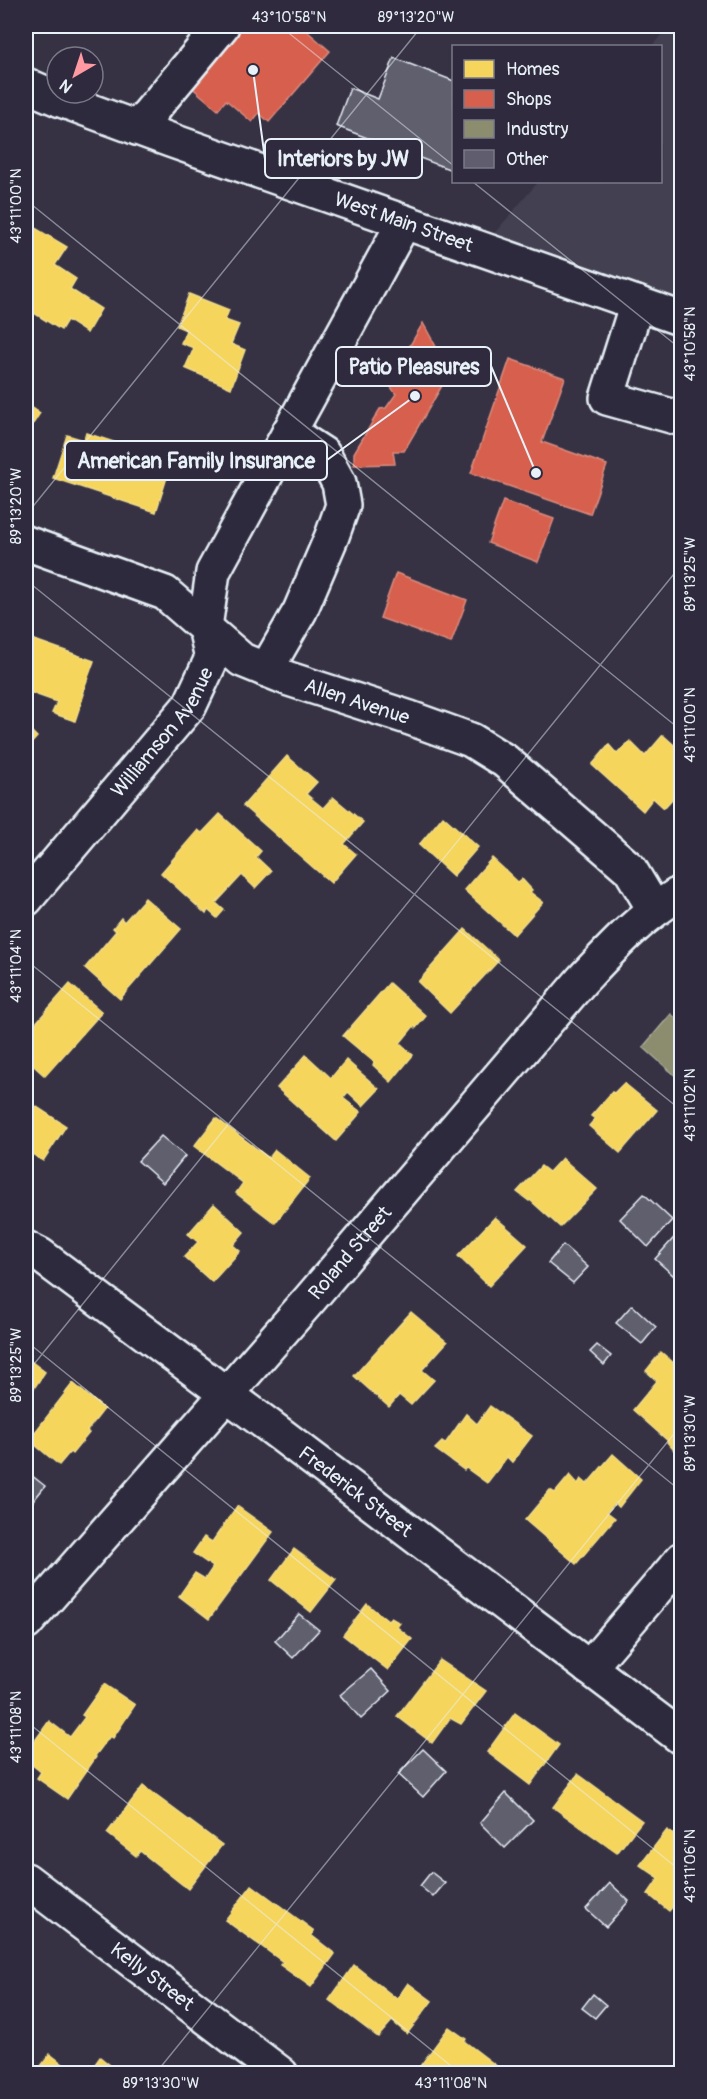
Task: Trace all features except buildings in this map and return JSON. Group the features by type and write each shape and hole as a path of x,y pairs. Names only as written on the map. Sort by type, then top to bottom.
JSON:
{"street":[{"path":"137,128 222,26"},
{"name":"West Main Street","path":"26,85 137,128 681,319"},
{"name":"Williamson Avenue","path":"26,899 190,705 212,658 205,627 213,572 404,222"},
{"path":"637,303 607,398 681,419"},
{"path":"266,670 300,610 343,505 339,483 323,454 289,432"},
{"name":"Allen Avenue","path":"26,543 165,593 242,660 471,740 505,761 630,869 654,909"},
{"name":"Roland Street","path":"26,1623 310,1299 582,980 621,938 654,909 681,892"},
{"name":"Frederick Street","path":"26,1248 40,1255 681,1738"},
{"path":"589,1668 681,1559"},
{"name":"Kelly Street","path":"26,1880 281,2073"}],"shaded area":[{"path":"656,26 681,26 681,319 481,249 537,183 662,183 662,45 653,45 666,29"}],"place":[{"name":"Interiors by JW","path":"253,70"},
{"name":"American Family Insurance","path":"415,396"},
{"name":"Patio Pleasures","path":"536,473"}]}
